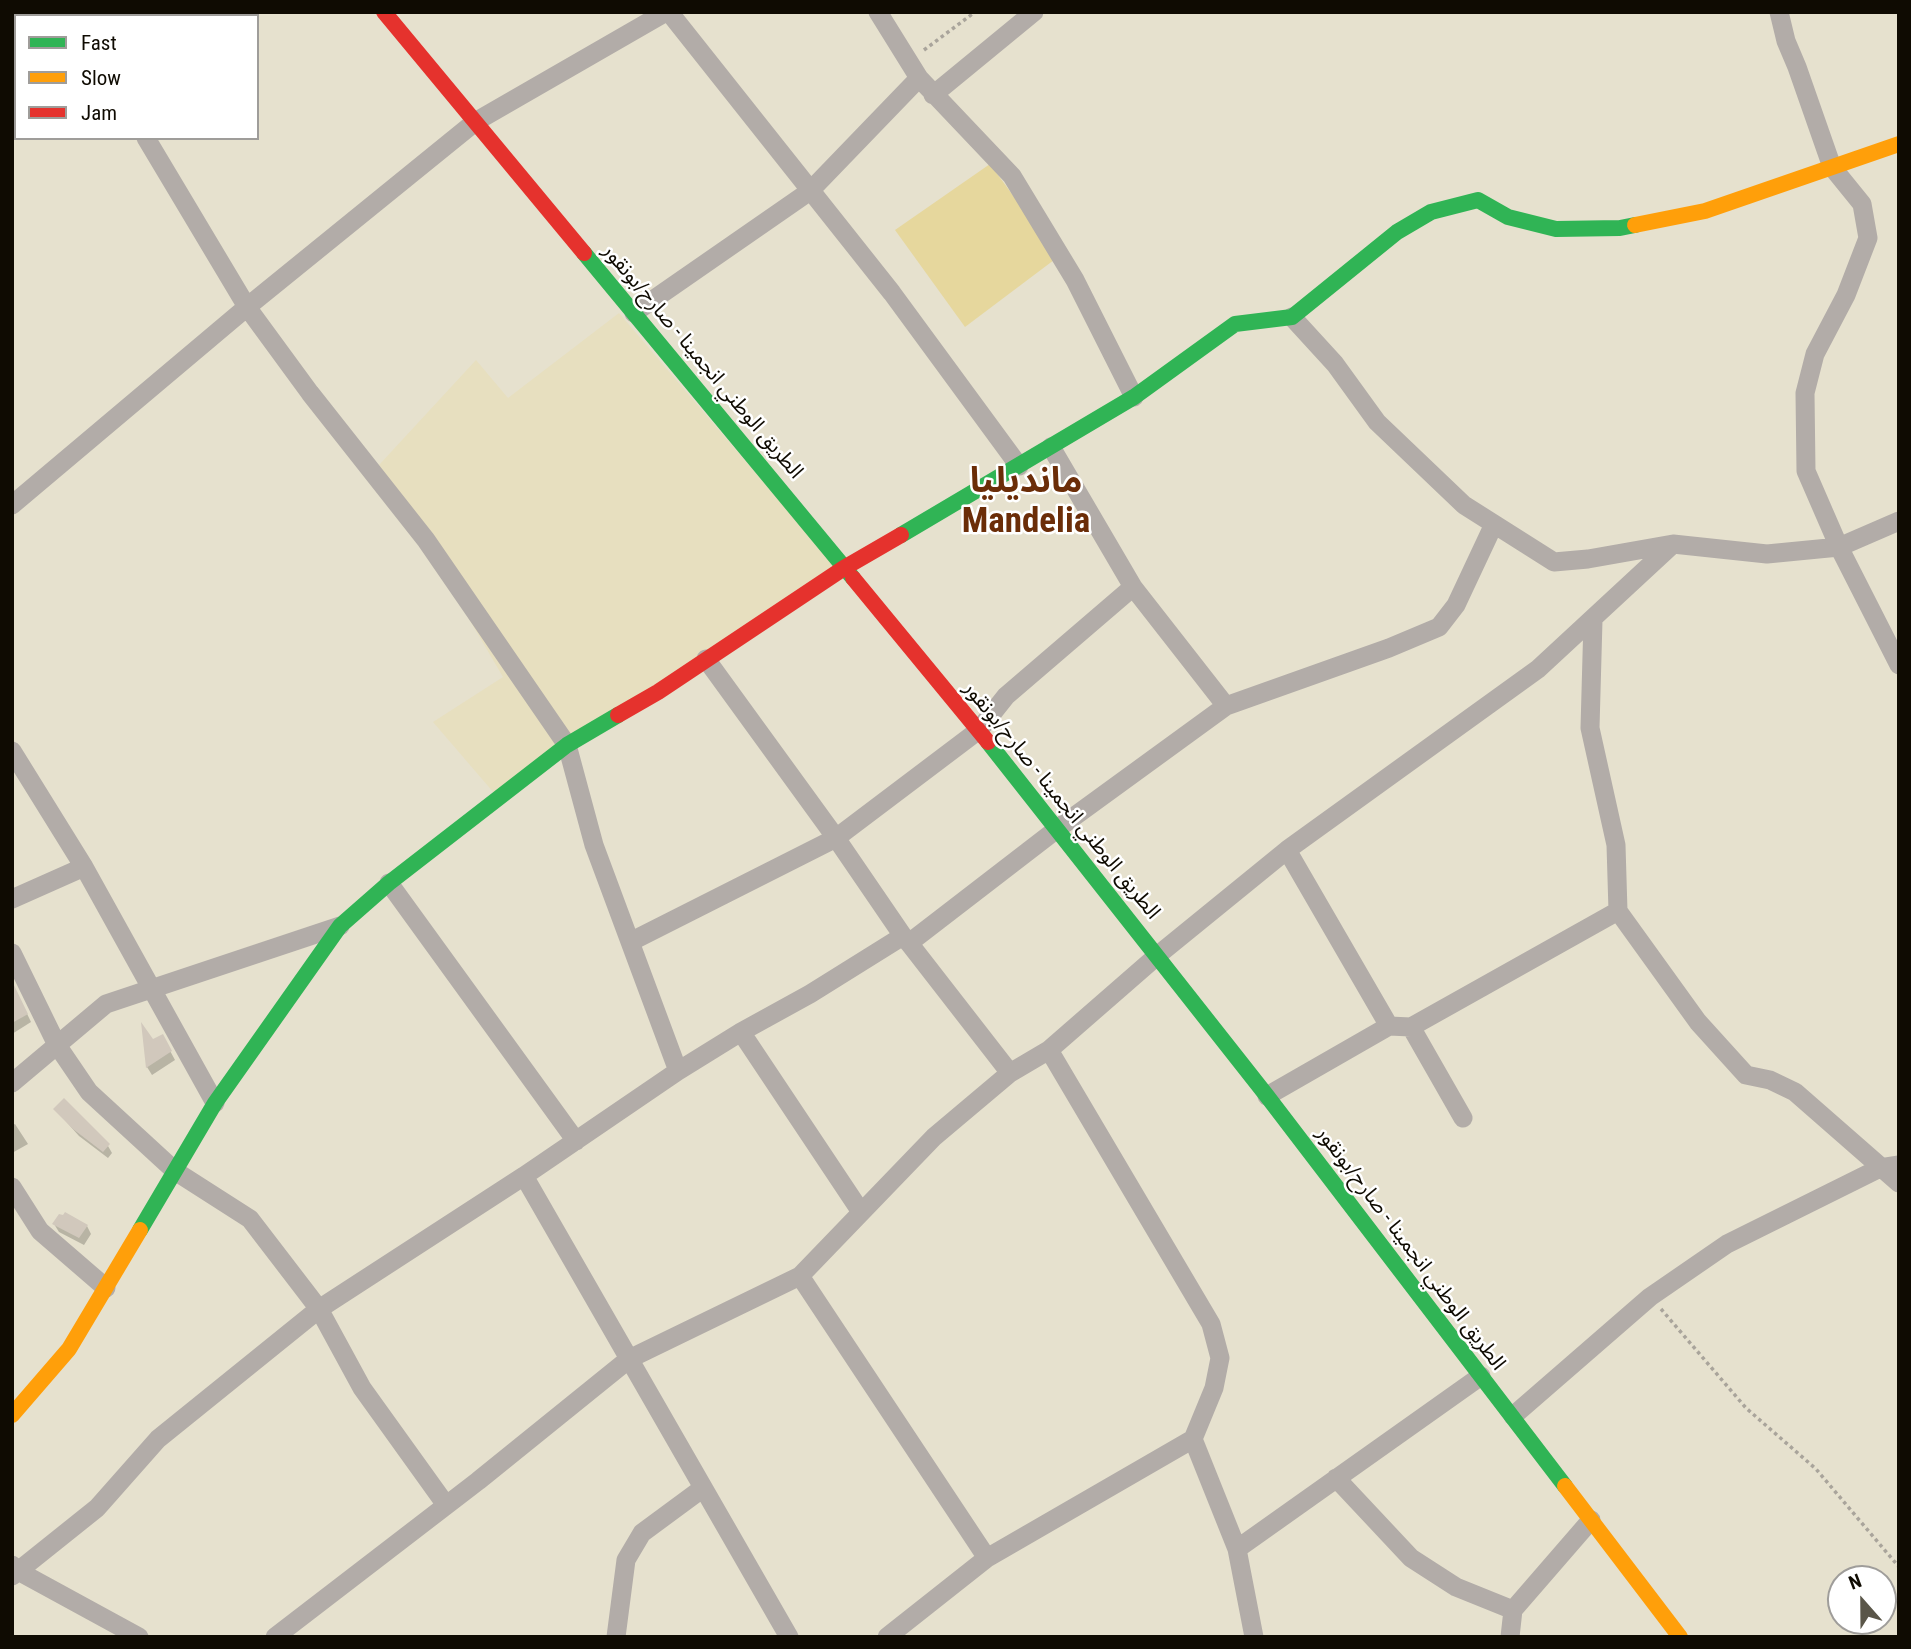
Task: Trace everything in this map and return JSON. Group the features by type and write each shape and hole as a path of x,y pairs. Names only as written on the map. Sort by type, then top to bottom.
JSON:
{"main road":[{"name":"الطريق الوطني انجمينا - صارح/بونقور","path":"384,12 979,730 1158,955 1681,1637"},
{"path":"12,1415 69,1349 215,1103 340,926 389,883 567,745 658,692 844,568 1134,397 1235,324 1292,317 1397,232 1431,212 1478,200 1508,217 1556,229 1620,228 1705,211 1899,144"}],"street":[{"path":"12,505 247,307 475,122 668,12 891,293 1019,466"},
{"path":"878,12 913,70 933,95 1012,176 1075,280 1134,397"},
{"path":"933,95 1034,12"},
{"path":"1779,12 1786,41 1832,167 1862,204 1868,238 1846,295 1815,354 1805,393 1806,471 1839,547 1899,665"},
{"path":"634,313 810,191 913,70"},
{"path":"142,140 247,307 310,393 426,540 567,745 594,845 678,1071"},
{"path":"1292,317 1335,364 1377,422 1464,505 1554,562 1588,559 1673,544 1767,554 1839,547 1899,521"},
{"path":"1051,447 1133,587 1226,706"},
{"path":"139,1637 14,1570 97,1508 158,1439 319,1310 678,1071 741,1032 906,940 1226,706 1389,648 1439,627 1456,605 1494,524"},
{"path":"275,1637 629,1359 800,1276 934,1137 1010,1073 1049,1050 1158,955 1287,850 1538,669 1673,544"},
{"path":"630,942 836,838 979,730 1006,696 1133,587"},
{"path":"1592,620 1590,728 1616,845 1618,911 1698,1023 1746,1075 1770,1080 1795,1092 1889,1167 1899,1183"},
{"path":"706,659 836,838 906,940 1010,1073"},
{"path":"12,751 83,867 215,1103"},
{"path":"1287,850 1389,1026"},
{"path":"12,900 83,867"},
{"path":"389,883 576,1141"},
{"path":"1267,1096 1389,1026 1411,1027 1618,911"},
{"path":"12,1083 106,1004 340,926"},
{"path":"12,953 57,1045 89,1092 175,1171 250,1219 319,1310 362,1388 446,1505"},
{"path":"1411,1027 1463,1118"},
{"path":"741,1032 861,1212"},
{"path":"887,1637 987,1558 1193,1439 1214,1388 1220,1357 1211,1324 1049,1050"},
{"path":"1513,1416 1650,1297 1727,1244 1889,1167"},
{"path":"524,1176 789,1637"},
{"path":"12,1187 40,1231 106,1288"},
{"path":"800,1276 987,1558"},
{"path":"1237,1549 1481,1376"},
{"path":"1193,1439 1237,1549 1254,1637"},
{"path":"1336,1478 1411,1558 1456,1587 1513,1611"},
{"path":"616,1637 626,1560 642,1533 703,1488"},
{"path":"1510,1637 1513,1611 1591,1520"}],"path":[{"path":"913,70 975,12"},
{"path":"1650,1297 1746,1408 1816,1469 1899,1567"}],"shaded area":[{"path":"990,164 1058,257 965,327 895,230"},
{"path":"619,313 835,566 494,793 433,722 503,677 379,465 476,360 508,398"}],"building":[{"path":"12,981 28,1014 12,1023"},
{"path":"141,1022 153,1039 163,1034 172,1051 146,1068"},
{"path":"64,1098 110,1144 103,1152 73,1129 53,1109"},
{"path":"65,1212 88,1225 79,1238 52,1224 59,1214 63,1215"}],"traffic: fast":[{"path":"901,535 1134,397 1235,324 1292,317 1397,232 1431,212 1478,200 1508,217 1556,229 1620,228 1635,225"},
{"path":"584,253 853,578"},
{"path":"140,1230 215,1103 340,926 389,883 567,745 618,715"},
{"path":"988,742 1267,1096 1565,1486"}],"traffic: slow":[{"path":"1635,225 1705,211 1899,144"},
{"path":"12,1415 69,1349 140,1230"},
{"path":"1565,1486 1680,1637"}],"traffic: jam":[{"path":"384,12 584,253"},
{"path":"618,715 658,692 844,568 901,535"},
{"path":"853,578 988,742"}],"district":[{"name":"مانديليا Mandelia","path":"1026,503"}]}
